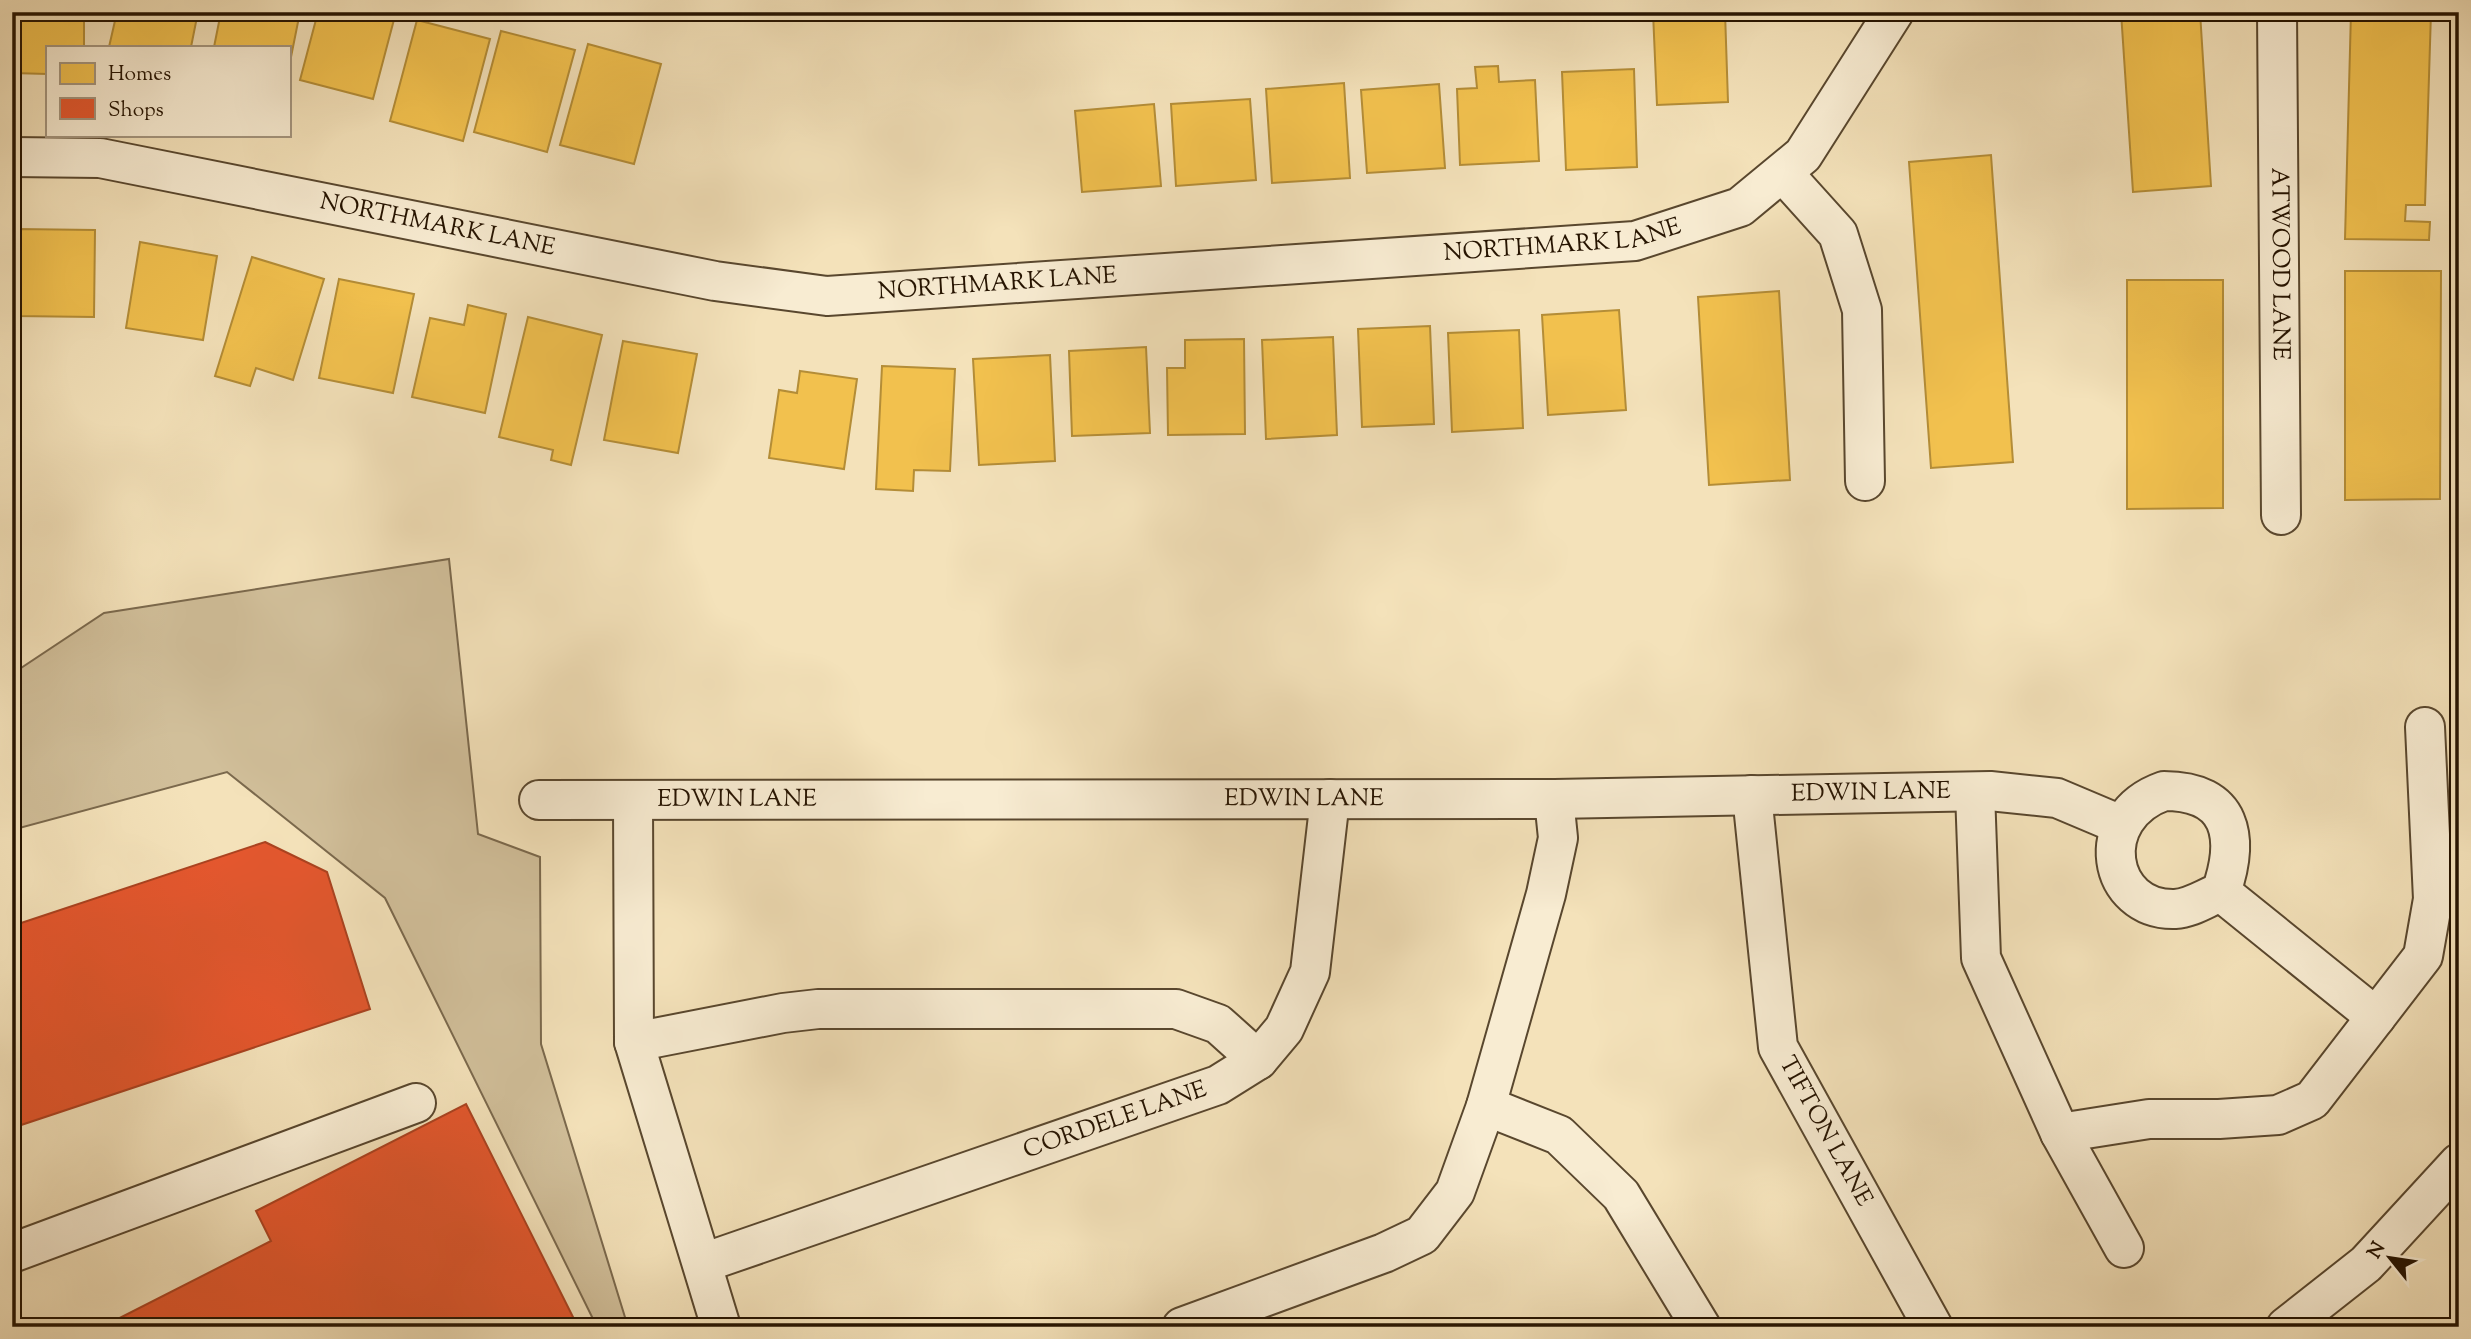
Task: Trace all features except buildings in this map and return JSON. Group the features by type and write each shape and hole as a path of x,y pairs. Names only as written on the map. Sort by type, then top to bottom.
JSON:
{"street":[{"name":"NORTHMARK LANE","path":"12,157 100,158 715,281 827,296 1635,241 1740,207 1803,156 1894,12"},
{"name":"ATWOOD LANE","path":"2277,12 2281,515"},
{"path":"1783,173 1838,234 1862,310 1865,481"},
{"path":"2060,1132 2149,1119 2219,1119 2278,1115 2312,1100 2423,956 2433,899 2425,727"},
{"path":"2183,791 2202,797 2216,809 2228,825 2232,843 2231,863 2221,892 2193,905 2174,909 2155,906 2137,897 2124,882 2116,864 2115,844 2121,825 2132,809 2155,794 2183,791"},
{"name":"EDWIN LANE","path":"1975,792 1981,958 2060,1132 2124,1248"},
{"name":"EDWIN LANE","path":"539,800 1554,799 1975,792 2057,798 2121,825"},
{"name":"TIFTON LANE","path":"1752,795 1778,1047 1933,1327"},
{"name":"CORDELE LANE","path":"704,1263 1218,1085 1258,1060 1284,1029 1310,972 1330,799"},
{"path":"1182,1327 1384,1253 1422,1235 1455,1192 1486,1106 1546,894 1558,838 1554,799"},
{"path":"633,802 634,1042 704,1263 721,1327"},
{"path":"2221,892 2376,1017"},
{"path":"634,1042 783,1013 818,1009 1176,1009 1218,1024 1258,1060"},
{"path":"12,1253 416,1103"},
{"path":"1486,1106 1559,1135 1606,1178 1621,1195 1701,1327"},
{"path":"2286,1327 2366,1264 2459,1163"}],"shaded area":[{"path":"449,559 478,834 540,857 541,1044 628,1327 597,1327 385,898 227,772 12,830 12,674 104,613"}]}
